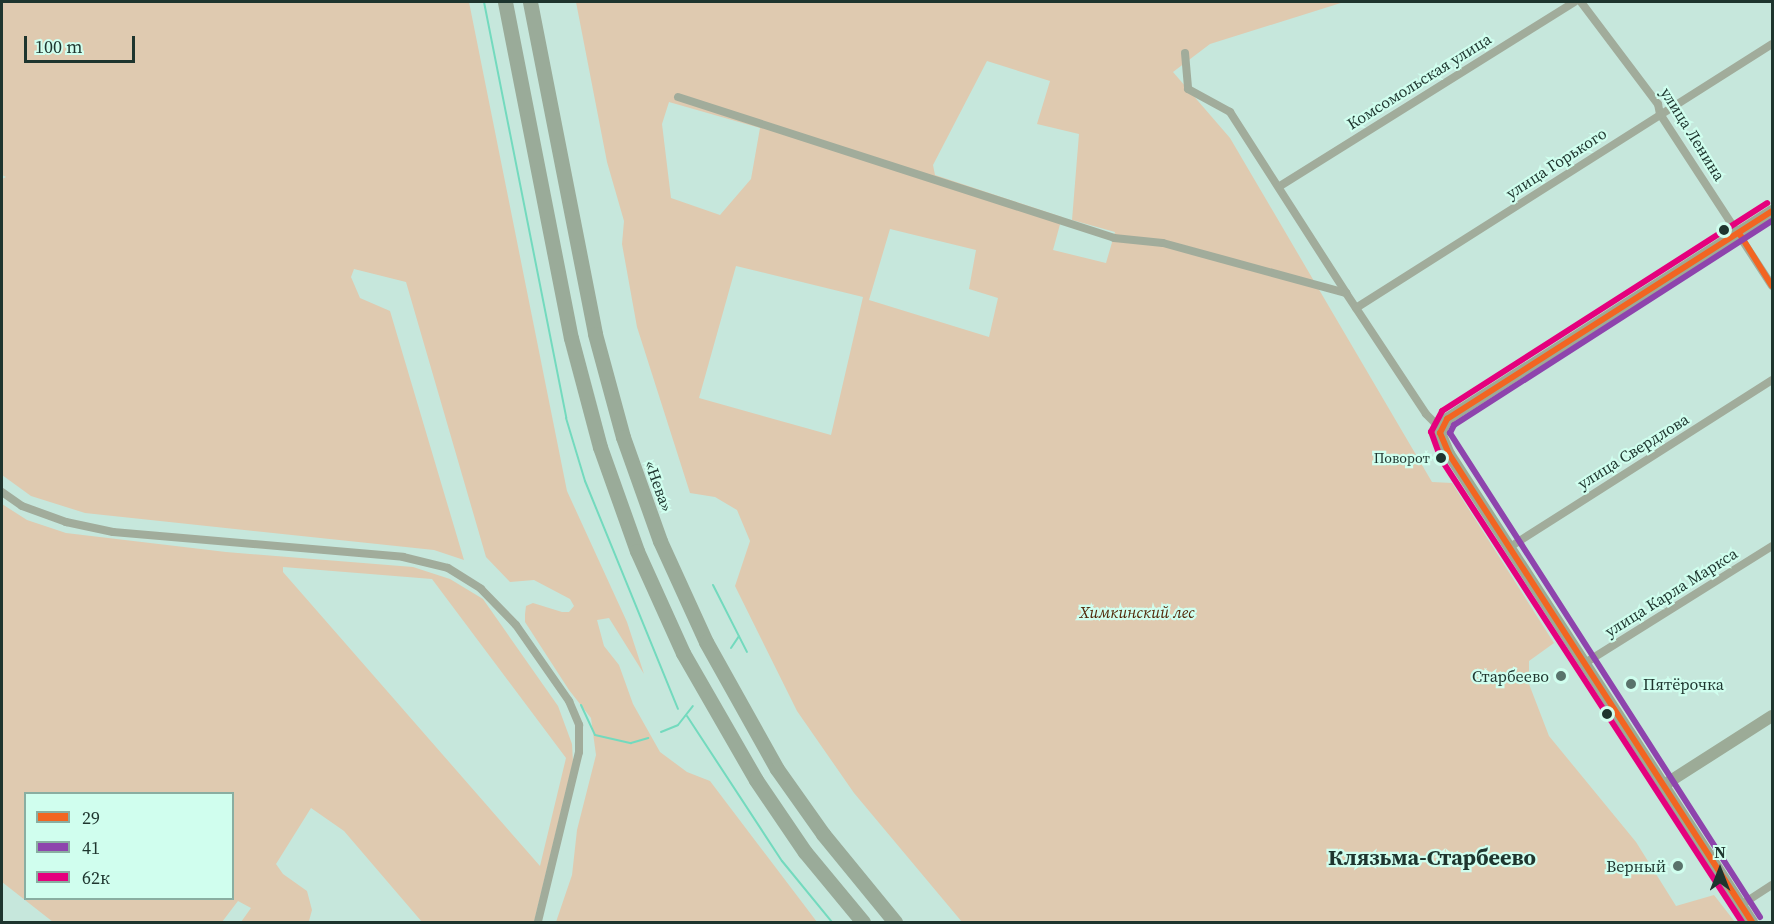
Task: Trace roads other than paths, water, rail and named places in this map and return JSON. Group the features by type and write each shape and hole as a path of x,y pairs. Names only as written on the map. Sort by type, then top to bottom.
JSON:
{"highway":[{"path":"505,2 571,338 600,447 637,551 683,653 750,772 805,852 863,922"},
{"name":"«Нева»","path":"530,2 594,334 623,438 660,542 706,642 777,769 823,834 896,922"}],"main road":[{"path":"1752,922 1449,454 1440,428 1447,419 1773,212"},
{"path":"1664,785 1773,716"}],"street":[{"name":"Комсомольская улица","path":"1280,186 1574,2"},
{"name":"улица Ленина","path":"1581,2 1658,104 1660,114 1773,286"},
{"name":"улица Горького","path":"1356,308 1773,44"},
{"path":"1185,52 1188,89 1230,112 1426,414 1440,428"},
{"path":"678,97 1114,238 1163,243 1346,293"},
{"name":"улица Свердлова","path":"1510,547 1773,380"},
{"path":"2,492 22,506 66,522 113,532 403,557 448,568 481,589 516,625 569,701 579,725 579,752 538,922"},
{"name":"улица Карла Маркса","path":"1584,663 1773,546"},
{"path":"1741,905 1773,885"}],"waterway":[{"path":"484,2 566,418 585,481 678,709"},
{"path":"713,585 747,652"},
{"path":"731,648 739,636"},
{"path":"581,705 595,735 631,743 648,738"},
{"path":"661,732 678,725 693,706"},
{"path":"687,716 782,861 832,922"}],"place":[{"name":"Поворот","path":"1441,458"},
{"name":"Старбеево","path":"1561,676"},
{"name":"Пятёрочка","path":"1631,684"},
{"name":"Верный","path":"1678,866"}],"district":[{"name":"Клязьма-Старбеево","path":"1432,858"}],"park label":[{"name":"Химкинский лес","path":"1137,612"}]}
